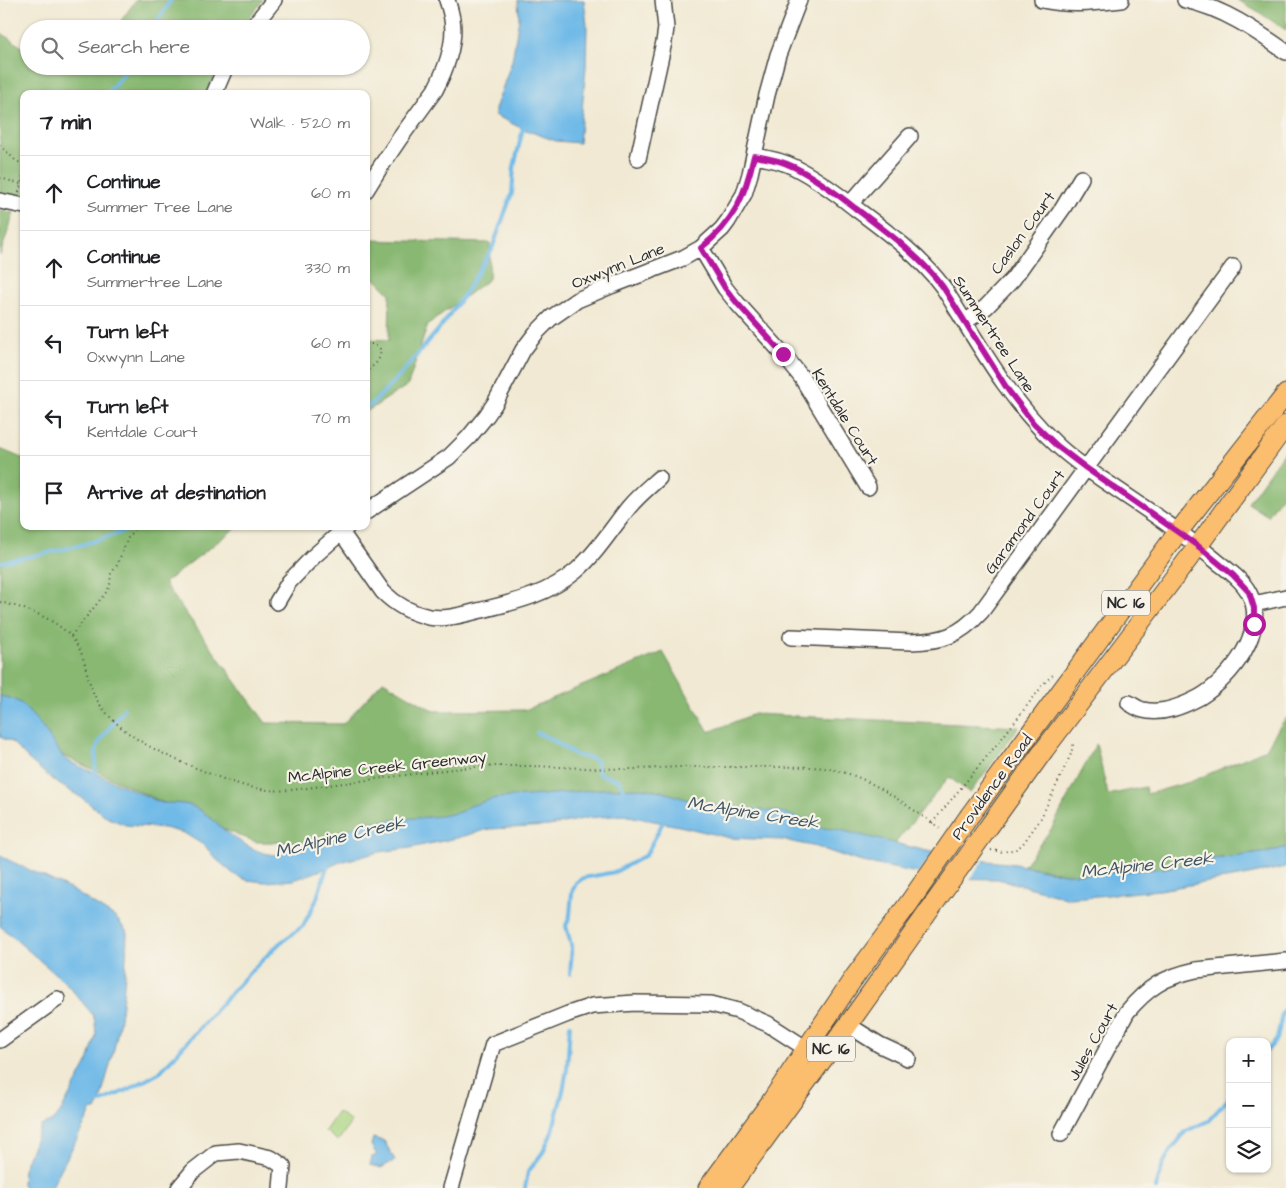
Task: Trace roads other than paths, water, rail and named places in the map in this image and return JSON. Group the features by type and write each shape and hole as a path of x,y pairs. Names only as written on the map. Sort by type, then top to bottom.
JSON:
{"main road":[{"name":"Providence Road","path":"708,1188 770,1103 853,979 970,815 1178,532 1286,394"},
{"name":"Providence Road","path":"729,1188 1044,750 1198,546 1286,425"}],"street":[{"path":"258,20 274,0"},
{"path":"370,184 435,90 441,78 452,41 452,18 447,0"},
{"path":"638,159 664,42 666,28 663,0"},
{"name":"Oxwynn Lane","path":"370,509 448,457 469,437 495,403 523,350 551,318 577,300 613,284 683,258 701,248 722,229 740,203 748,180 778,56 800,0"},
{"path":"1042,0 1061,4 1082,4 1121,0"},
{"path":"1185,0 1211,7 1237,19 1286,52"},
{"path":"216,90 222,75"},
{"path":"850,204 910,136"},
{"name":"Summertree Lane","path":"754,156 772,159 793,166 812,177 901,242 934,274 1008,390 1034,424 1057,446 1086,468 1198,546 1242,583 1249,592 1254,604"},
{"name":"Caslon Court","path":"965,322 986,307 1013,279 1063,208 1081,178"},
{"path":"0,200 20,205"},
{"name":"Kentdale Court","path":"701,248 725,288 802,378 868,487"},
{"name":"Garamond Court","path":"791,637 925,642 945,638 970,624 981,612 1233,267"},
{"path":"346,530 383,592 390,600 414,613 430,617 447,618 513,603 544,592 557,585 575,572 590,557 630,505 659,478"},
{"path":"277,602 289,582 314,556 344,530"},
{"path":"1129,703 1141,710 1153,712 1169,710 1189,703 1201,696 1218,684 1232,670 1242,655 1254,624 1254,604 1286,597"},
{"name":"Jules Court","path":"1062,1134 1127,1012 1149,990 1165,980 1196,970 1286,961"},
{"path":"0,1040 57,999"},
{"path":"451,1188 493,1044 568,1014 592,1006 711,1004 738,1011 768,1024 806,1049"},
{"path":"848,1025 880,1045 908,1058"},
{"path":"179,1188 194,1171 216,1153 239,1151 271,1158 283,1166 281,1188"}],"water":[{"path":"518,0 584,0 587,25 586,67 579,143 556,141 523,129 495,115 495,109 512,61 519,19"},
{"name":"McAlpine Creek","path":"0,696 21,703 40,724 64,758 74,764 162,803 195,807 245,844 257,851 277,855 368,822 441,816 460,812 470,806 495,798 602,789 642,788 661,791 701,804 781,812 821,828 836,829 927,851 1015,864 1065,874 1165,868 1214,859 1270,852 1286,847 1286,867 1159,890 1069,898 998,879 943,878 858,861 817,847 783,840 730,838 624,815 587,818 549,826 489,829 457,838 410,848 379,852 340,862 294,880 265,882 247,880 235,875 216,859 205,846 184,833 164,828 126,825 108,818 82,798 54,781 12,742 0,737"},
{"path":"0,856 72,890 116,918 127,932 120,1020 100,1102 96,1110 92,1110 51,1188 25,1188 22,1184 23,1169 41,1126 51,1122 60,1113 88,1061 96,1036 95,1022 93,1015 67,984 0,926"},
{"path":"373,1138 384,1141 395,1160 381,1168 370,1165 372,1157 377,1155 371,1145"}],"waterway":[{"path":"158,20 171,0"},
{"path":"110,90 123,75"},
{"path":"370,405 401,374 443,324 492,249 512,193 514,167 524,124"},
{"path":"0,562 70,548 127,530"},
{"path":"95,778 96,752 99,742 124,709"},
{"path":"537,733 553,740 576,755 596,760 599,774 619,780 625,792"},
{"path":"570,974 572,948 566,926 570,915 572,892 576,883 583,878 615,872 646,855 664,820"},
{"path":"100,1102 159,1073 250,972 280,943 303,926 316,901 328,864"},
{"path":"1271,1046 1277,1039 1282,1014 1286,1007"},
{"path":"525,1188 528,1172 543,1152 552,1132 567,1069 570,1025"},
{"path":"1156,1188 1163,1164 1186,1131 1208,1121 1226,1101"}]}
